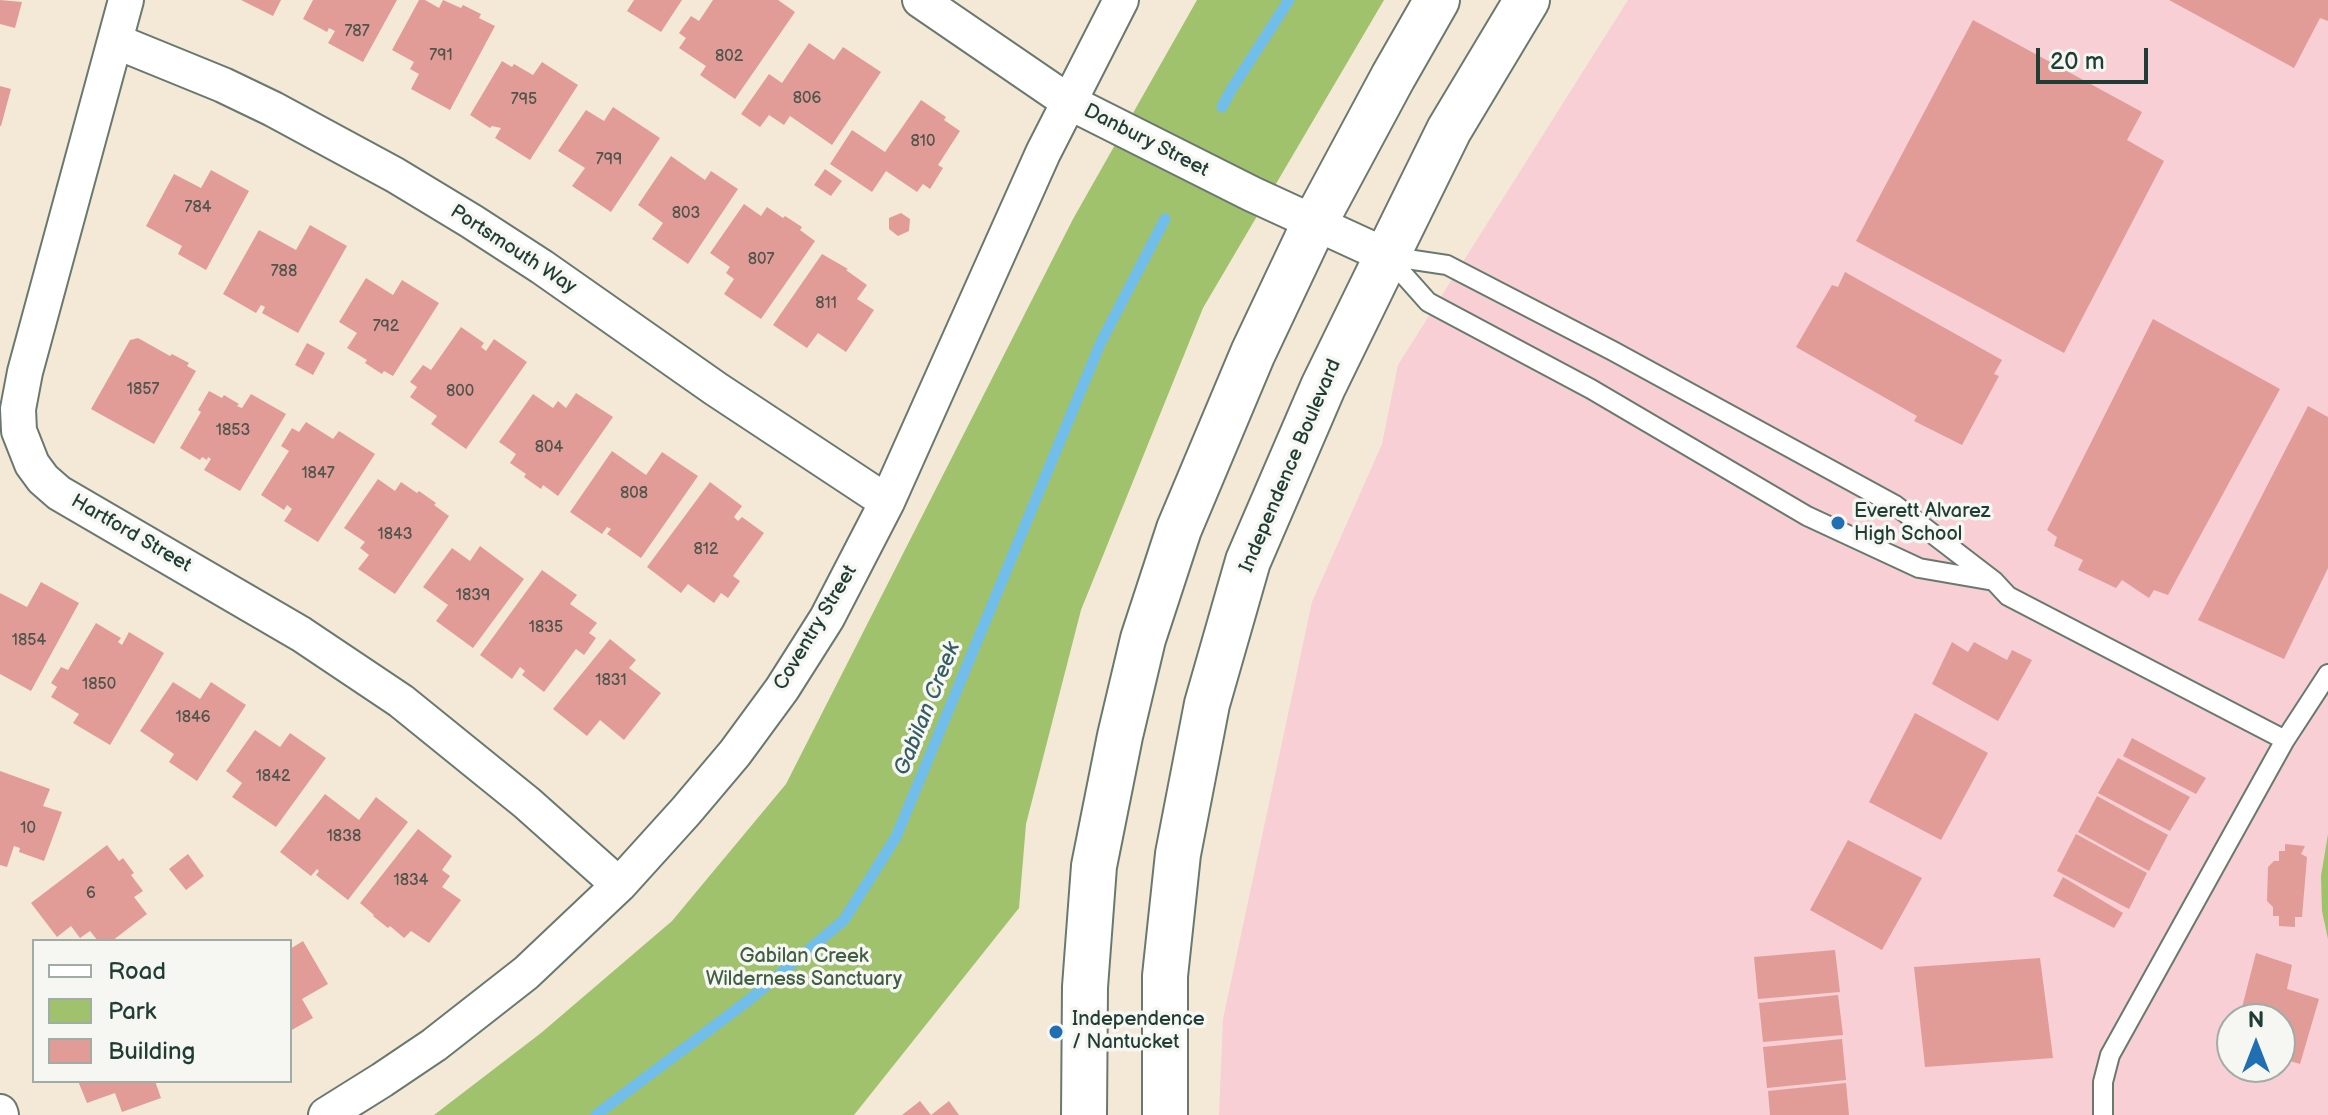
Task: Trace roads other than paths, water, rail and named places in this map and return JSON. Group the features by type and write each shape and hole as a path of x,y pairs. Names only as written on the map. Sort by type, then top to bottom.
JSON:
{"street":[{"name":"Hartford Street","path":"126,0 25,372 18,409 19,431 32,464 59,493 301,634 401,701 527,803 619,885"},
{"name":"Danbury Street","path":"920,0 1069,102 1314,224 1387,256"},
{"name":"Coventry Street","path":"326,1115 382,1080 482,1009 526,973 619,885 686,811 735,753 782,689 827,618 887,502 1043,153 1121,0"},
{"path":"1084,1115 1085,987 1094,866 1143,639 1179,529 1253,353 1314,224 1437,0"},
{"name":"Independence Boulevard","path":"1165,1115 1165,976 1178,854 1207,704 1248,561 1323,387 1449,130 1527,0"},
{"name":"Portsmouth Way","path":"115,41 248,97 395,175 553,275 716,389 887,502"}],"lane":[{"path":"1387,256 1428,302 1591,389 1807,516 1919,568 1994,581"},
{"path":"1387,256 1447,265 1613,351 1895,505 1994,581 2008,596 2285,740"},
{"path":"2103,1115 2103,1082 2110,1055 2285,740 2328,674"}],"waterway":[{"name":"Gabilan Creek","path":"1222,107 1289,0"},
{"name":"Gabilan Creek","path":"596,1115 749,1000 844,920 896,837 1101,342 1165,219"}],"place":[{"name":"Everett Alvarez High School","path":"1838,523"},
{"name":"Independence / Nantucket","path":"1056,1032"}],"park label":[{"name":"Gabilan Creek Wilderness Sanctuary","path":"804,968"}]}
